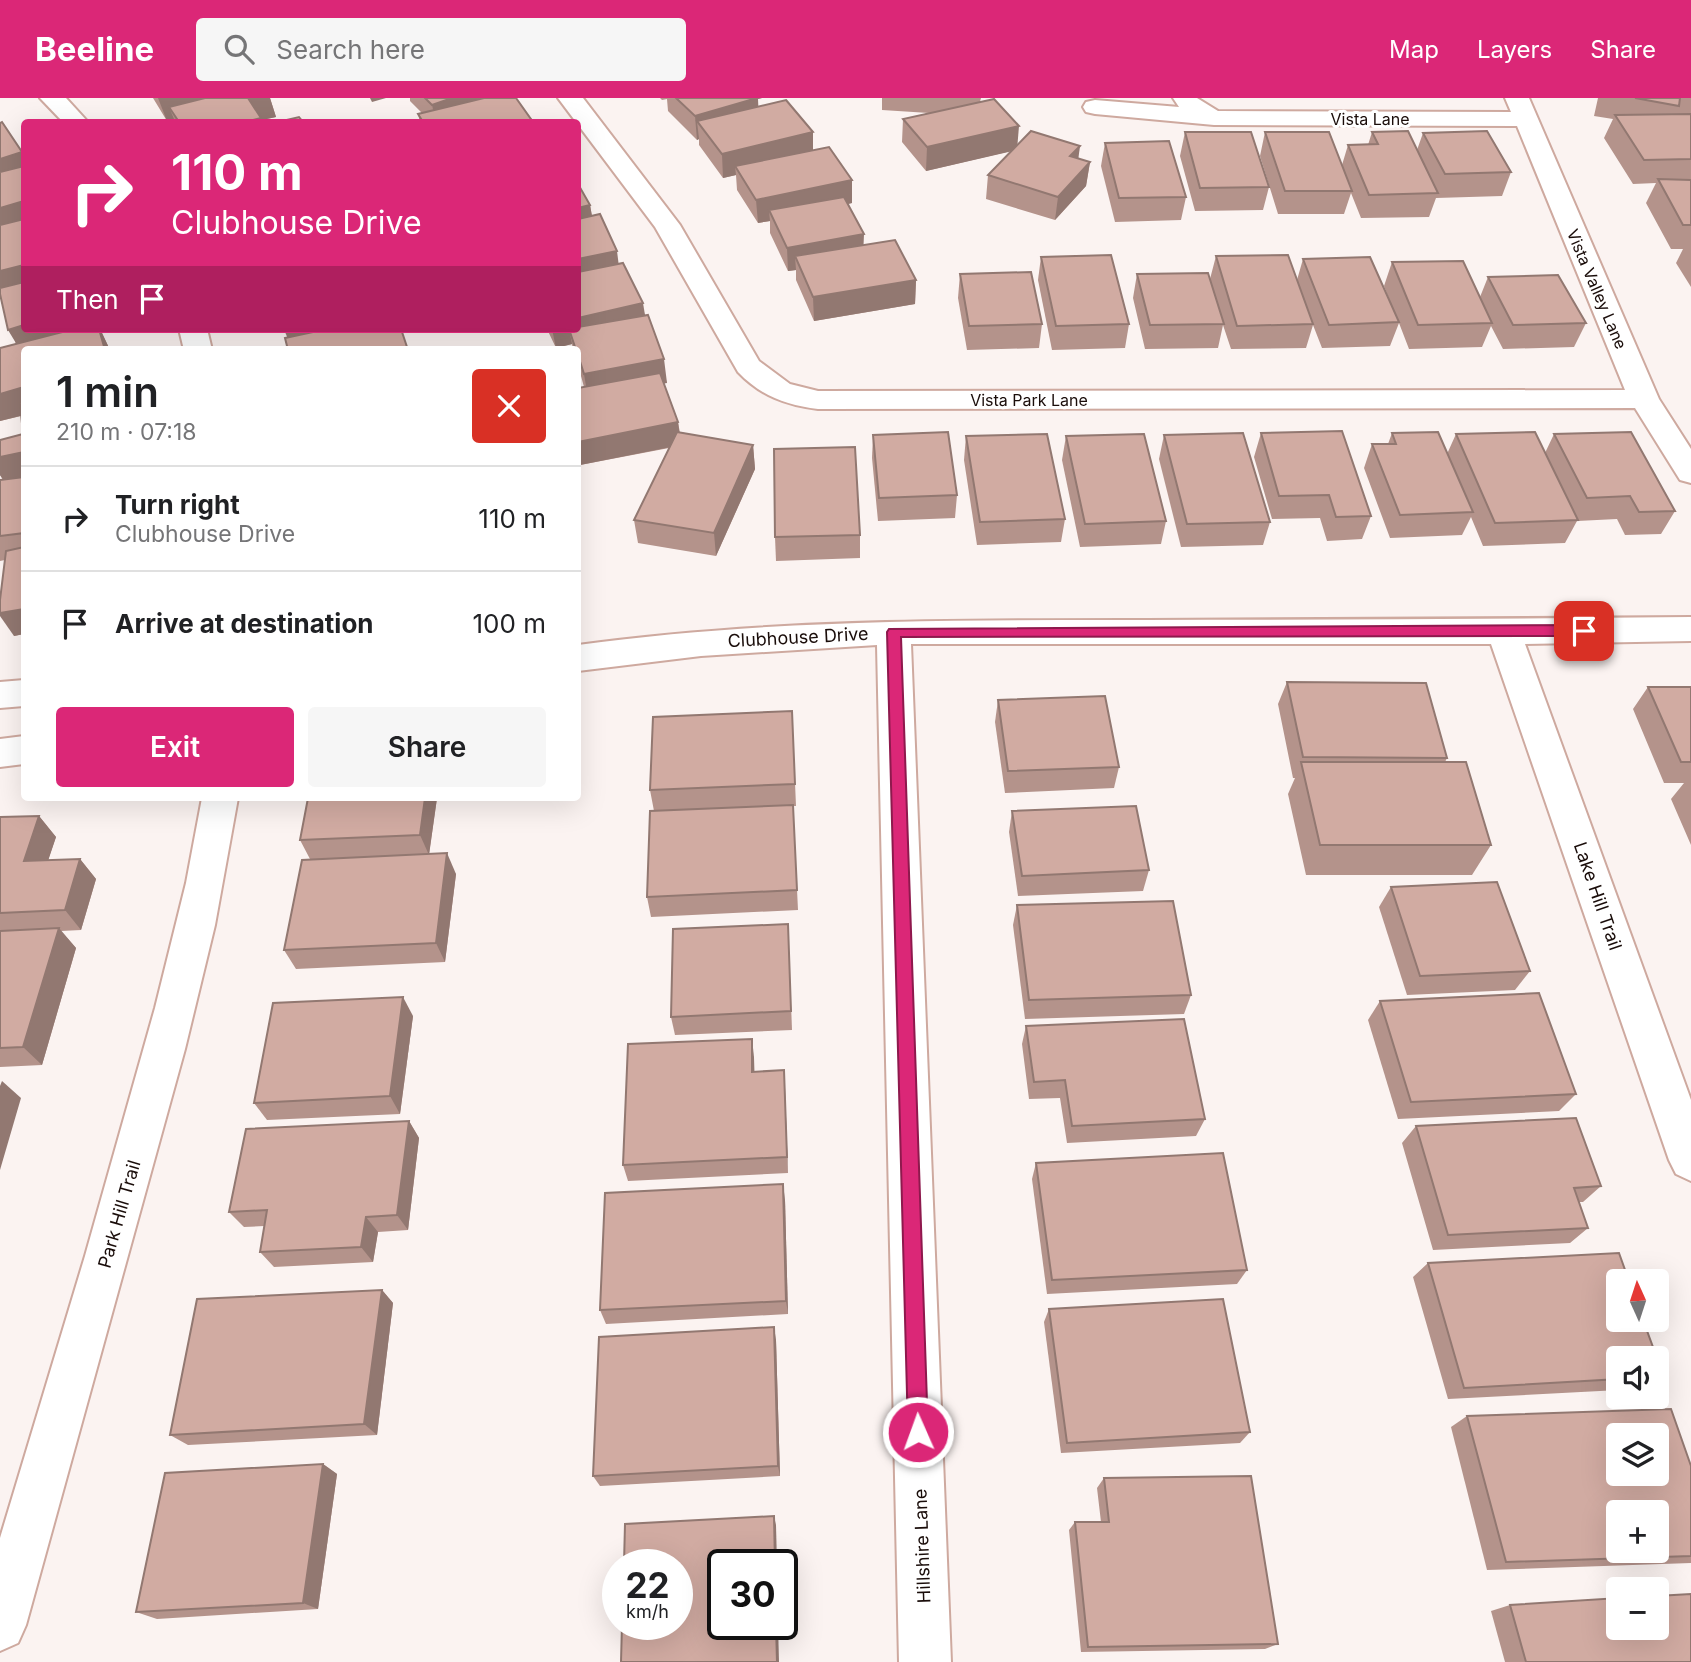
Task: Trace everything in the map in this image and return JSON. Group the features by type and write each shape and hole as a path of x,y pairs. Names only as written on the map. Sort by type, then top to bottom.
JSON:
{"street":[{"path":"52,98 73,119"},
{"name":"Vista Park Lane","path":"570,98 667,225 748,366 764,384 792,396 818,400 1644,399"},
{"name":"Vista Lane","path":"1186,101 1199,112 1216,118"},
{"name":"Vista Lane","path":"1095,107 1216,118 1521,108"},
{"name":"Vista Valley Lane","path":"1521,108 1644,399 1691,472"},
{"name":"Clubhouse Drive","path":"581,659 701,643 894,632 1504,632 1691,629"},
{"name":"Hillshire Lane","path":"894,632 925,1662"},
{"name":"Lake Hill Trail","path":"1504,632 1691,1160"},
{"path":"0,695 21,693"},
{"path":"0,753 21,750"},
{"name":"Park Hill Trail","path":"0,1626 125,1193 189,958 220,801"}],"building":[{"path":"205,98 248,98 261,118 177,119 169,107"},
{"path":"425,98 452,98 432,105"},
{"path":"484,98 516,98 531,119 421,119 418,114"},
{"path":"676,98 757,98 695,116"},
{"path":"1635,98 1680,98 1679,106"},
{"path":"994,99 1019,126 927,147 903,119"},
{"path":"786,100 813,132 722,154 697,121"},
{"path":"1691,114 1691,159 1644,160 1615,115"},
{"path":"2,122 21,152 0,159"},
{"path":"1031,131 1080,146 1070,156 1090,162 1058,197 988,175"},
{"path":"1408,131 1438,193 1369,195 1348,145 1378,144 1372,132"},
{"path":"1487,131 1511,172 1445,174 1423,133"},
{"path":"1185,132 1251,132 1269,187 1200,188"},
{"path":"1265,132 1329,132 1352,191 1285,191"},
{"path":"1169,141 1186,197 1119,198 1105,143"},
{"path":"829,147 852,180 756,200 735,166"},
{"path":"21,167 21,202 0,208 0,172"},
{"path":"1658,179 1691,180 1691,225 1683,225"},
{"path":"581,189 590,205 581,207"},
{"path":"844,197 864,234 787,248 769,210"},
{"path":"600,214 617,251 581,258 581,218"},
{"path":"21,220 21,266 0,271 0,225"},
{"path":"895,240 916,280 813,297 795,256"},
{"path":"1111,255 1129,324 1056,326 1041,257"},
{"path":"1288,255 1313,324 1237,326 1216,256"},
{"path":"1370,257 1399,322 1329,325 1303,259"},
{"path":"1463,261 1492,323 1418,325 1392,262"},
{"path":"623,263 643,303 581,317 581,271"},
{"path":"1031,272 1042,324 969,326 960,274"},
{"path":"1208,273 1224,324 1150,325 1137,274"},
{"path":"1558,275 1586,323 1513,325 1488,277"},
{"path":"21,283 21,326 8,330 0,288"},
{"path":"648,315 664,359 584,374 581,346 575,346 570,333 581,333 581,326"},
{"path":"58,333 100,333 104,346 21,346 21,388 0,394 0,348"},
{"path":"308,333 402,333 407,346 287,346 285,338"},
{"path":"660,373 678,422 581,441 581,387"},
{"path":"1342,431 1371,516 1336,517 1329,495 1279,496 1261,433"},
{"path":"677,432 753,445 714,533 634,520"},
{"path":"948,432 957,495 879,498 873,435"},
{"path":"1438,432 1473,512 1400,515 1372,444 1396,444 1392,433"},
{"path":"1535,432 1578,520 1495,523 1456,434"},
{"path":"1631,432 1675,511 1639,512 1630,496 1587,498 1554,434"},
{"path":"1243,433 1270,522 1187,524 1164,435"},
{"path":"1047,434 1065,519 980,522 966,436"},
{"path":"1144,434 1166,521 1085,524 1066,436"},
{"path":"21,435 21,453 0,457 0,440"},
{"path":"855,447 860,535 775,537 774,449"},
{"path":"21,477 21,533 0,536 0,480"},
{"path":"21,548 21,610 0,613 0,600 6,551"},
{"path":"1287,682 1426,683 1447,758 1303,757"},
{"path":"1648,687 1691,687 1691,762 1681,762"},
{"path":"1105,696 1119,767 1008,771 998,700"},
{"path":"792,711 795,784 650,790 653,717"},
{"path":"1301,762 1466,762 1491,845 1320,845"},
{"path":"307,801 425,801 420,835 300,840"},
{"path":"793,805 797,890 647,897 650,811"},
{"path":"1136,806 1149,870 1022,876 1012,811"},
{"path":"39,816 24,861 80,859 65,910 0,913 0,817"},
{"path":"447,853 436,943 284,950 302,860"},
{"path":"1497,882 1530,971 1420,976 1391,887"},
{"path":"1173,901 1191,995 1029,1000 1017,905"},
{"path":"788,924 791,1011 671,1017 673,929"},
{"path":"59,928 23,1047 0,1048 0,931"},
{"path":"1539,993 1576,1094 1411,1102 1380,1001"},
{"path":"403,997 390,1096 254,1103 273,1003"},
{"path":"1184,1019 1205,1119 1072,1126 1065,1080 1034,1082 1026,1026"},
{"path":"752,1039 752,1072 784,1070 787,1157 623,1165 628,1044"},
{"path":"1576,1118 1601,1186 1574,1188 1588,1228 1448,1235 1416,1126"},
{"path":"409,1121 397,1215 366,1217 361,1247 260,1252 267,1210 229,1212 246,1129"},
{"path":"1223,1153 1247,1270 1052,1280 1036,1163"},
{"path":"783,1184 786,1301 600,1310 605,1193"},
{"path":"1619,1253 1625,1269 1606,1269 1606,1332 1647,1332 1653,1346 1606,1346 1606,1380 1464,1388 1428,1263"},
{"path":"382,1290 364,1424 170,1435 197,1299"},
{"path":"1223,1299 1250,1432 1067,1443 1049,1309"},
{"path":"774,1327 778,1466 593,1476 599,1337"},
{"path":"1671,1409 1691,1466 1691,1556 1669,1557 1669,1500 1606,1500 1606,1559 1506,1562 1467,1416"},
{"path":"323,1464 303,1603 136,1612 165,1473"},
{"path":"1251,1476 1278,1644 1088,1647 1075,1522 1109,1522 1104,1478"},
{"path":"774,1516 775,1549 707,1549 707,1640 776,1640 777,1662 621,1662 622,1640 693,1640 693,1549 624,1549 625,1524"},
{"path":"1691,1594 1691,1662 1526,1662 1510,1605 1606,1599 1606,1640 1669,1640 1669,1595"}],"route":[{"path":"918,1432 894,632 1584,631"}]}
